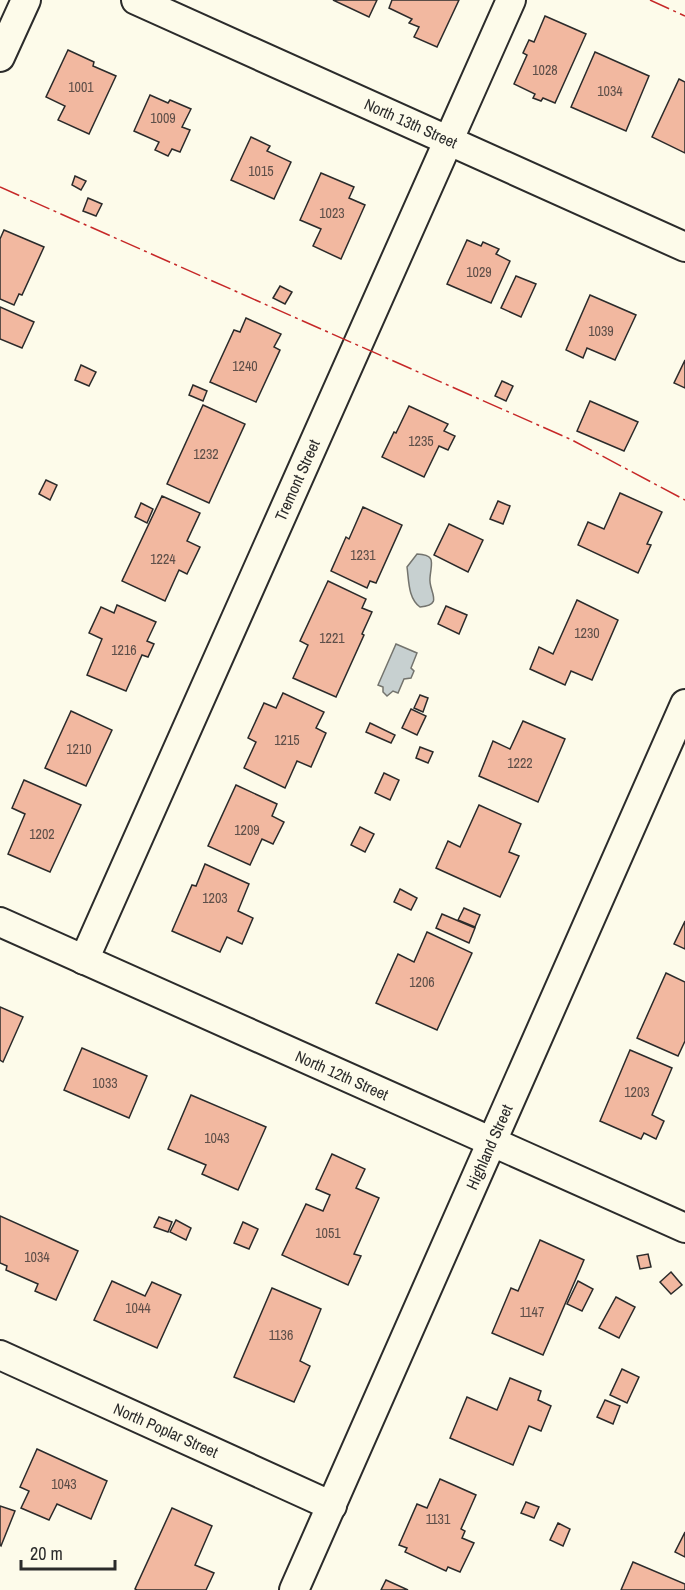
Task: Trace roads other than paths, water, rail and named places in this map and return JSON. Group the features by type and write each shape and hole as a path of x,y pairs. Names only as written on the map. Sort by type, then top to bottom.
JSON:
{"street":[{"path":"0,57 26,0"},
{"name":"North 13th Street","path":"136,0 685,248"},
{"name":"Tremont Street","path":"84,960 511,0"},
{"name":"Highland Street","path":"294,1590 685,704"},
{"name":"North 12th Street","path":"0,922 685,1228"},
{"name":"North Poplar Street","path":"0,1355 332,1506"}]}
